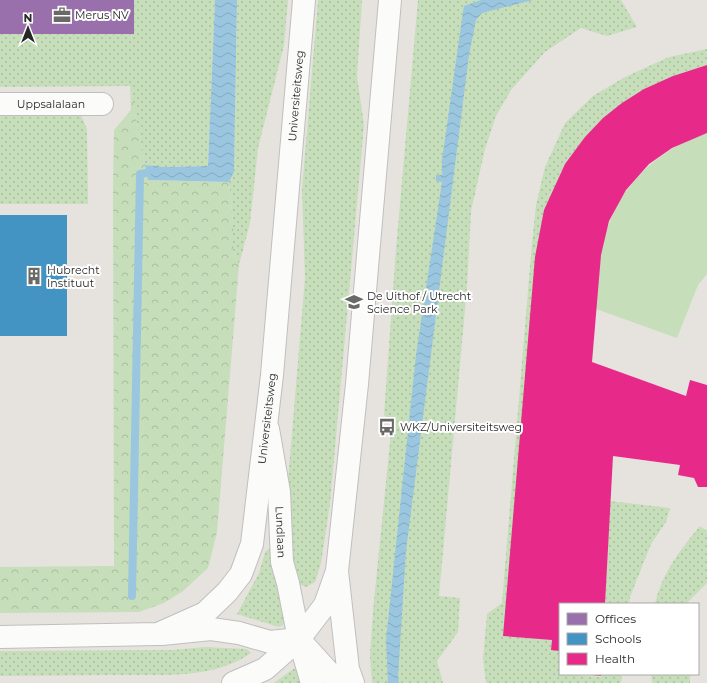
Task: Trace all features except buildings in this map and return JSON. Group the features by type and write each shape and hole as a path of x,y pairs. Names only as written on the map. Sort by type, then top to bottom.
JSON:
{"main road":[{"name":"Universiteitsweg","path":"0,637 158,634 204,613 227,592 241,574 252,544 267,424 304,0"},
{"path":"353,683 348,669 337,571 357,384 390,0"},
{"name":"Uppsalalaan","path":"0,104 102,104"},
{"name":"Lundlaan","path":"267,424 279,492 282,562 288,583 299,639 312,683"},
{"path":"234,683 265,669 299,639 324,605 337,571"},
{"path":"158,634 211,629 240,634 270,642 299,639"},
{"path":"299,639 334,678 336,683"}],"green space":[{"path":"0,0 215,0 208,166 166,167 145,165 130,86 0,87"},
{"path":"237,0 288,0 284,45 258,148 250,223 239,265 233,251 233,222 229,182 234,172"},
{"path":"318,0 362,0 357,76 364,125 330,504 321,563 315,582 306,587 295,582 284,528 305,278 302,190"},
{"path":"418,0 621,0 637,27 607,36 581,28 545,52 511,90 496,116 485,149 471,211 467,287 439,596 460,598 458,632 437,661 443,683 372,683 370,655 373,611 392,422 384,415 396,249"},
{"path":"707,49 707,65 681,73 644,89 597,124 561,171 534,285 504,636 552,640 559,649 559,675 601,677 601,675 622,675 621,683 486,683 483,659 487,614 502,603 532,243 536,205 545,167 565,123 593,96 625,77 669,57"},
{"path":"130,86 148,180 229,182 233,222 233,251 239,265 217,532 208,568 183,591 164,603 139,612 0,613 0,567 114,566 114,130 131,110"},
{"path":"0,114 81,115 87,129 88,204 0,204"},
{"path":"707,133 707,274 698,285 677,338 596,309 602,247 616,208 626,191 653,162 687,141"},
{"path":"610,501 670,508 666,522 651,544 630,597 629,603 605,603"},
{"path":"700,526 707,531 707,583 687,603 655,603 667,572"},
{"path":"271,547 289,621 279,627 237,614 259,573 265,552"},
{"path":"205,647 247,649 251,653 235,662 219,668 183,674 0,676 0,651 172,650"},
{"path":"298,668 305,683 274,683 293,669"},
{"path":"651,675 690,675 690,683 652,683"}],"water":[{"path":"215,0 237,0 234,172 229,182 148,180 145,165 166,167 208,166"},
{"path":"481,0 533,0 482,13 476,20 469,55 406,551 398,677 399,683 388,683 386,640 416,355 442,182 436,181 436,175 442,175 442,160 464,6"}],"waterway":[{"path":"132,596 140,174 147,173"}],"place":[{"name":"Merus NV","path":"62,15"},
{"name":"Hubrecht Instituut","path":"34,276"},
{"name":"De Uithof / Utrecht Science Park","path":"354,302"},
{"name":"WKZ/Universiteitsweg","path":"387,427"}]}
